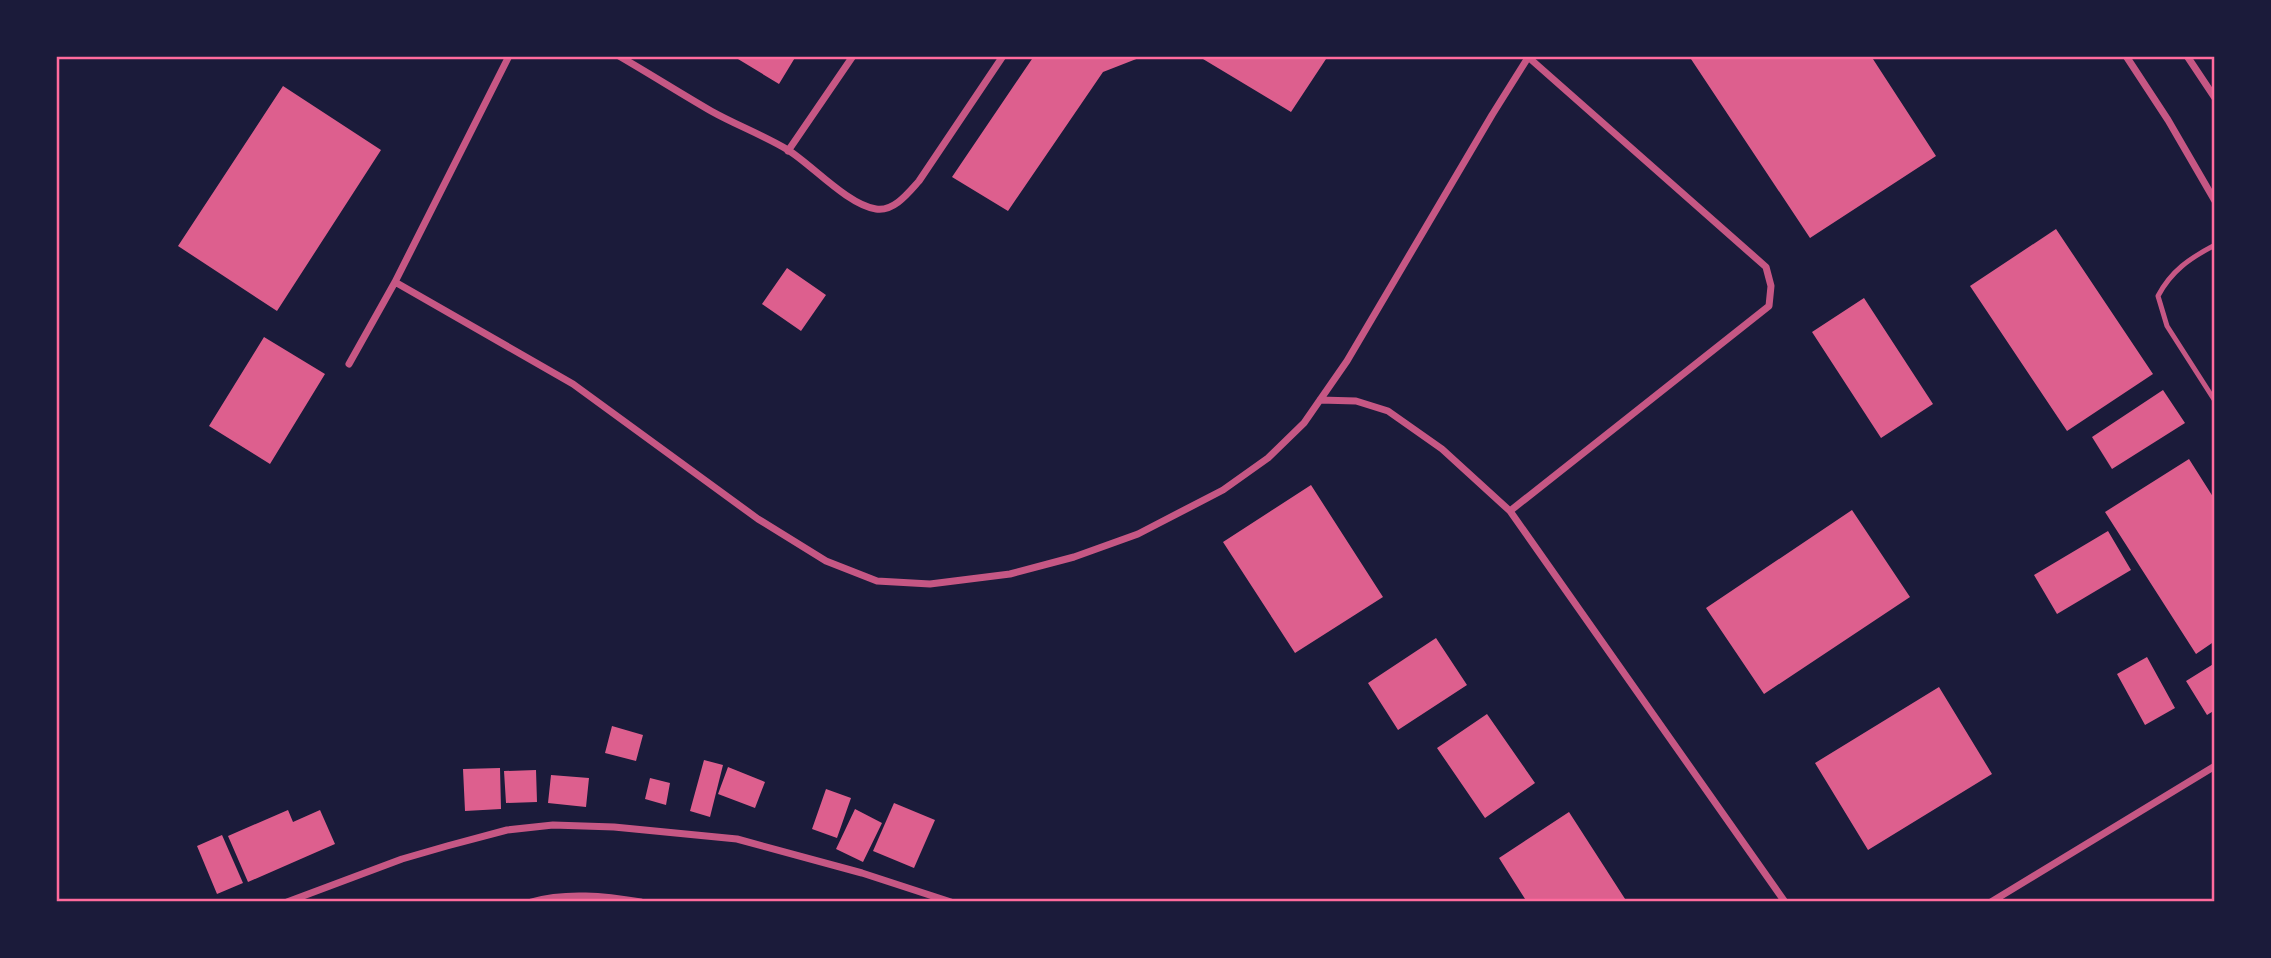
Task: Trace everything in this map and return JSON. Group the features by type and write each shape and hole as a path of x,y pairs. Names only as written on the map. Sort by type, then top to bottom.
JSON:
{"street":[{"path":"349,365 509,56"},
{"path":"619,56 712,111 789,151 828,182 858,201 877,209 888,208 903,199 919,181 1003,56"},
{"path":"789,151 853,56"},
{"path":"394,282 573,384 758,519 825,561 877,581 930,584 1010,574 1074,557 1138,534 1223,490 1268,458 1304,423 1347,361 1528,56 1766,267 1771,286 1769,306 1510,511"},
{"path":"2126,56 2168,120 2215,201"},
{"path":"2187,56 2215,98"},
{"path":"1320,400 1356,401 1388,411 1442,449 1510,511 1784,902"},
{"path":"1992,902 2215,766"},
{"path":"287,902 402,859 507,830 553,825 614,827 737,839 862,873 951,902"},
{"path":"531,902 545,898 606,896 641,902"}],"lane":[{"path":"2215,245 2189,259 2166,280 2158,296 2167,326 2215,401"}],"building":[{"path":"733,56 796,56 779,84"},
{"path":"1034,56 1144,56 1103,72 1008,211 952,177"},
{"path":"1198,56 1320,56 1326,59 1291,112"},
{"path":"1689,56 1871,56 1936,156 1810,238"},
{"path":"283,86 381,150 277,311 178,246"},
{"path":"2056,229 2153,374 2067,431 1970,286"},
{"path":"787,268 826,295 801,331 762,304"},
{"path":"1864,298 1933,404 1881,438 1812,332"},
{"path":"264,337 325,374 270,464 209,426"},
{"path":"2163,390 2185,423 2112,469 2092,437"},
{"path":"2189,459 2215,500 2215,641 2196,654 2105,512"},
{"path":"1311,485 1383,597 1295,653 1223,542"},
{"path":"1852,510 1910,597 1764,694 1706,608"},
{"path":"2108,531 2131,570 2057,614 2034,575"},
{"path":"1436,638 1467,685 1398,730 1368,683"},
{"path":"2147,657 2175,708 2145,725 2117,674"},
{"path":"2215,663 2215,710 2207,715 2186,681"},
{"path":"1939,687 1992,774 1868,850 1815,763"},
{"path":"1487,714 1535,783 1485,818 1437,748"},
{"path":"612,726 643,735 636,761 605,753"},
{"path":"704,760 723,765 710,817 690,811"},
{"path":"728,767 765,782 755,808 718,794"},
{"path":"500,768 501,809 465,811 463,769"},
{"path":"536,770 537,802 506,803 504,771"},
{"path":"551,775 589,778 586,807 548,803"},
{"path":"650,778 670,783 666,805 645,799"},
{"path":"826,789 851,798 837,838 812,829"},
{"path":"894,803 935,820 914,868 873,851"},
{"path":"855,809 882,823 863,862 836,849"},
{"path":"288,810 293,822 320,810 335,844 248,882 228,836"},
{"path":"1569,812 1627,902 1527,902 1499,858"},
{"path":"222,835 243,883 217,894 197,846"}]}
